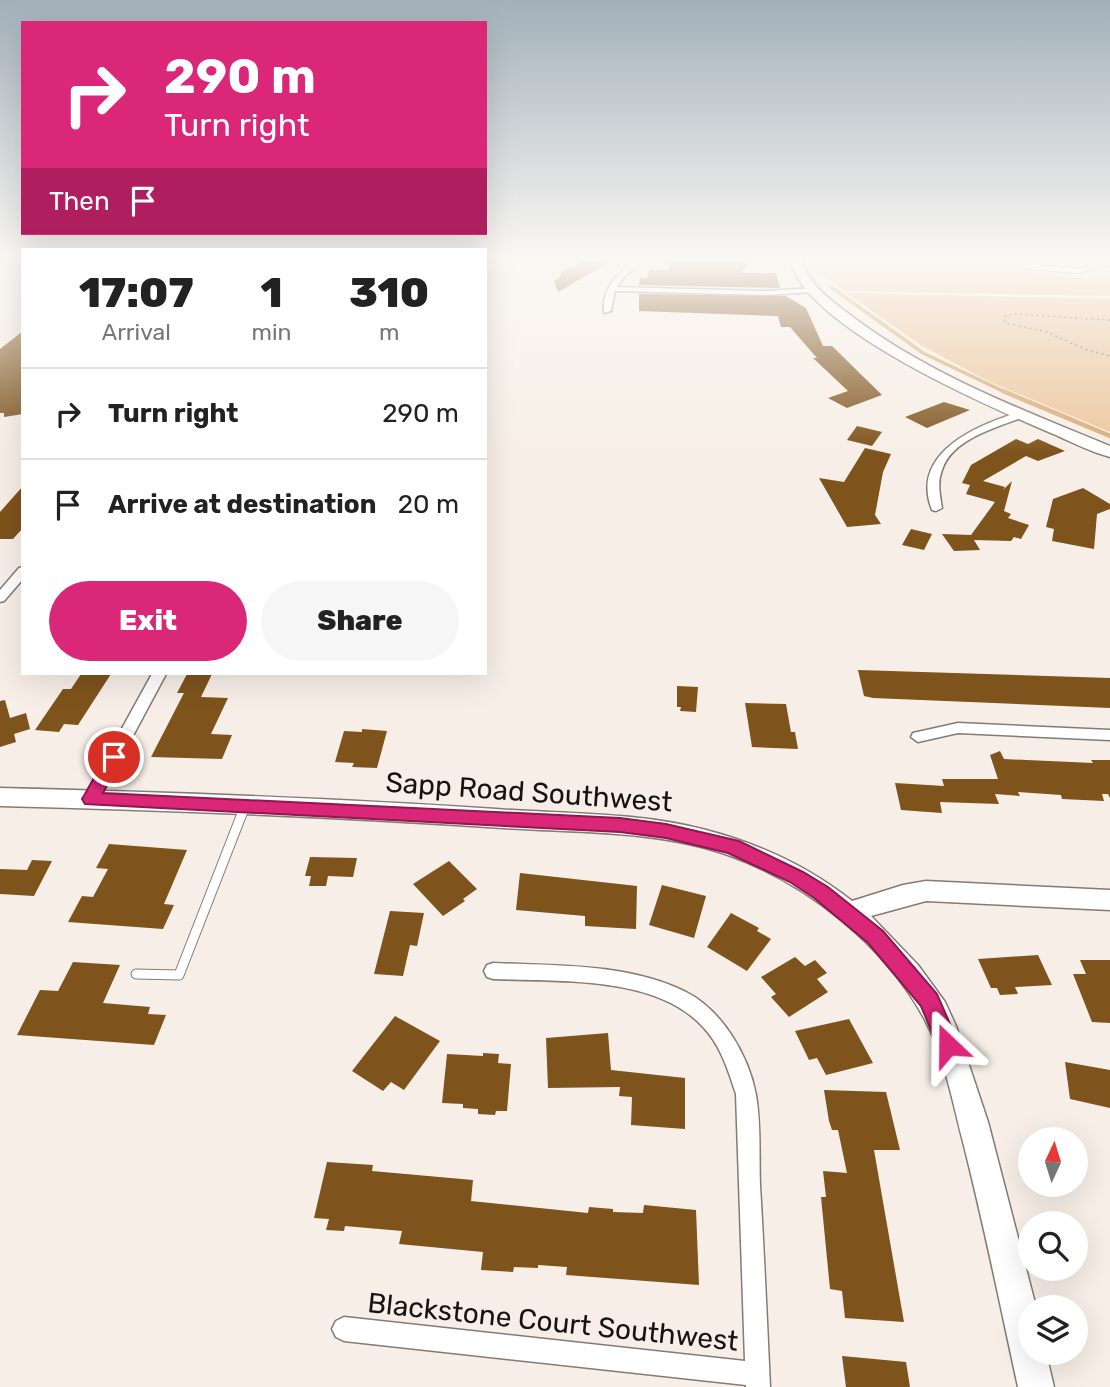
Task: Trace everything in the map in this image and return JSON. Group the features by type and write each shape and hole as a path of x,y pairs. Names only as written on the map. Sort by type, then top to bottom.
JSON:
{"street":[{"path":"852,324 933,376 1110,452"},
{"path":"936,508 931,491 932,478 947,452 959,442 1023,414"},
{"path":"0,598 21,573"},
{"path":"91,799 158,675"},
{"path":"918,737 958,728 1110,735"},
{"name":"Sapp Road Southwest","path":"0,797 562,821 666,831 733,846 771,863 813,887 876,937 929,1000 958,1068 994,1201 1036,1387"},
{"path":"848,913 903,895 926,891 1110,900"},
{"path":"493,971 622,978 666,990 680,996 713,1024 733,1049 746,1094 757,1380"},
{"name":"Blackstone Court Southwest","path":"344,1329 757,1380"}],"lane":[{"path":"136,974 179,975 245,806"}],"path":[{"path":"1008,324 1047,332 1087,350 1110,356"}],"shaded area":[{"path":"890,324 1110,324 1110,432 990,382 922,346"}],"building":[{"path":"780,324 813,324 823,346 832,346 882,395 847,408 828,398 848,391 813,358 817,358 790,327 781,327"},
{"path":"21,333 21,414 4,417 4,413 0,413 0,349"},
{"path":"944,402 970,410 927,428 905,417"},
{"path":"857,426 882,432 872,446 847,440"},
{"path":"1016,439 1028,444 1038,439 1065,451 1038,461 1026,456 983,481 1005,487 1003,490 1012,481 1004,511 1011,514 1008,518 1029,525 1021,539 1014,537 1011,541 974,540 980,550 954,551 942,534 971,535 995,502 966,494 970,485 962,483 971,465"},
{"path":"865,448 891,454 883,472 875,515 881,524 847,527 819,478 844,482"},
{"path":"21,488 21,530 13,539 0,539 0,512"},
{"path":"1083,488 1110,504 1110,509 1097,514 1094,549 1052,541 1054,529 1046,527 1053,499"},
{"path":"911,529 932,534 924,550 902,545"},
{"path":"858,670 1110,678 1110,708 873,698 864,696"},
{"path":"80,675 110,675 78,725 64,724 59,732 35,730 63,689 71,689"},
{"path":"186,675 212,675 201,697 228,698 211,734 232,735 222,759 151,757 184,693 177,693"},
{"path":"677,686 698,687 696,712 680,711 681,707 677,707"},
{"path":"5,700 10,718 26,713 30,729 14,734 16,742 0,747 0,701"},
{"path":"745,703 786,704 791,732 795,732 798,749 752,747"},
{"path":"362,729 387,731 377,768 352,767 354,763 335,762 344,731 362,732"},
{"path":"1000,751 1004,759 1093,763 1091,760 1110,760 1110,798 1108,794 1102,794 1104,801 1062,799 1061,795 1018,792 1020,796 995,794 999,804 940,802 942,813 901,810 895,783 944,786 942,779 998,779 990,755"},
{"path":"109,844 187,850 164,904 174,905 163,929 68,922 82,896 93,897 108,869 96,868"},
{"path":"310,857 357,858 353,877 328,876 326,886 309,886 311,876 305,876"},
{"path":"32,860 52,861 34,896 0,894 0,869 27,870"},
{"path":"449,861 477,889 443,916 413,884"},
{"path":"520,873 637,886 636,929 585,926 585,916 516,910"},
{"path":"662,885 706,896 694,938 649,925"},
{"path":"390,911 424,913 417,946 410,945 403,976 374,974"},
{"path":"731,913 759,928 757,931 771,939 747,971 707,947"},
{"path":"1038,955 1052,985 1015,987 1018,994 1000,995 997,988 991,988 978,959"},
{"path":"795,957 805,966 815,960 827,973 817,979 828,992 789,1017 771,997 776,994 761,977"},
{"path":"1080,960 1110,960 1110,1023 1092,1022 1073,974 1086,974"},
{"path":"73,962 120,965 103,1003 150,1007 148,1014 166,1015 154,1045 17,1035 40,990 58,991"},
{"path":"395,1016 440,1041 404,1090 391,1082 383,1091 352,1071"},
{"path":"849,1019 873,1063 826,1075 817,1058 809,1060 795,1031"},
{"path":"608,1033 611,1070 685,1078 685,1129 631,1125 632,1097 619,1096 620,1087 548,1088 546,1038"},
{"path":"483,1053 499,1054 498,1063 511,1064 507,1111 496,1111 495,1115 478,1114 478,1109 463,1108 463,1104 442,1103 447,1054 483,1056"},
{"path":"1065,1062 1110,1070 1110,1108 1070,1099"},
{"path":"824,1090 886,1092 900,1150 874,1150 904,1322 845,1318 842,1291 830,1289 821,1197 826,1197 823,1171 847,1173 838,1130 832,1130 829,1121"},
{"path":"327,1162 373,1165 372,1171 473,1180 471,1201 588,1213 589,1207 613,1209 613,1212 643,1213 644,1205 696,1210 699,1285 566,1275 567,1267 538,1265 538,1268 514,1267 513,1272 481,1270 483,1252 399,1244 402,1231 345,1226 344,1231 326,1230 329,1219 314,1218"},
{"path":"842,1356 906,1362 910,1387 846,1387"}],"waterway":[{"path":"882,324 923,353 1007,393"},
{"path":"1003,391 1110,436"}],"route":[{"path":"114,757 91,799 620,825 666,831 733,846 796,877 848,913 876,937 929,1000 948,1045"}]}
